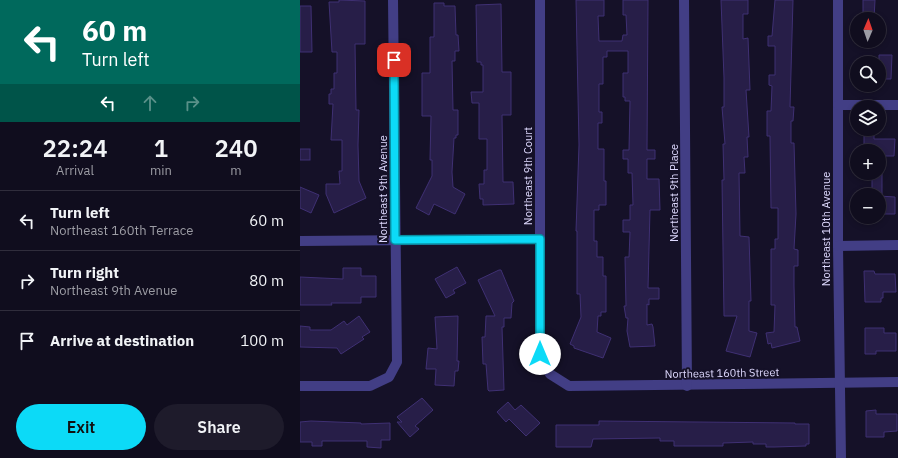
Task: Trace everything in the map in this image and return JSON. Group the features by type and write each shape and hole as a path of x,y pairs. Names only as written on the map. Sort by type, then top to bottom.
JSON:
{"street":[{"name":"Northeast 9th Avenue","path":"300,386 370,386 389,376 397,362 393,0"},
{"name":"Northeast 9th Court","path":"540,0 540,354 550,374"},
{"name":"Northeast 9th Place","path":"684,0 687,386"},
{"name":"Northeast 10th Avenue","path":"838,0 838,246 841,458"},
{"path":"838,105 898,105"},
{"path":"300,241 540,239"},
{"path":"838,246 898,245"},
{"name":"Northeast 160th Street","path":"550,374 569,386 687,386 898,382"}],"building":[{"path":"339,0 365,1 365,44 355,44 356,110 359,110 359,181 366,198 334,213 326,194 326,184 340,184 339,171 342,171 342,140 331,140 333,104 329,104 329,94 331,94 331,89 334,89 334,73 337,73 337,52 332,52 329,2 339,2"},
{"path":"576,0 604,0 604,16 598,16 599,41 622,41 623,35 627,35 626,15 623,15 623,0 648,0 647,150 655,150 655,159 647,159 647,179 659,179 660,210 650,210 648,288 659,288 659,299 649,299 649,305 647,304 647,325 652,324 655,346 630,347 627,331 628,318 626,318 624,306 626,306 625,257 629,257 630,232 623,232 623,220 630,220 630,205 633,205 632,173 628,173 628,159 623,159 623,150 629,150 630,101 625,101 625,97 623,97 623,73 628,73 628,51 607,51 607,57 603,57 603,84 599,84 599,112 602,112 602,123 598,123 598,149 604,149 606,205 599,205 599,210 594,210 594,241 597,241 597,257 603,257 603,276 606,276 606,312 601,312 601,316 598,316 597,332 611,338 603,358 574,348 574,346 570,344 581,317 580,294 577,294 576,231 579,145"},
{"path":"721,0 748,0 748,14 743,14 743,39 748,38 750,90 746,90 749,137 747,137 748,157 744,157 745,173 739,173 740,236 749,237 751,301 749,301 749,331 757,333 750,357 726,351 737,316 724,316 722,180 724,180 723,144 725,144 722,107 724,107 724,78"},
{"path":"775,0 793,0 790,107 794,107 793,121 791,121 791,143 794,143 796,214 794,249 798,250 798,266 794,266 795,327 797,327 800,341 772,348 771,343 768,344 766,333 774,332 775,305 771,305 771,249 775,249 775,239 778,239 778,208 771,208 770,136 767,136 767,111 771,111 772,86 769,85 769,75 775,75 775,46 768,46 768,36 772,36"},
{"path":"863,0 875,0 874,12 863,12"},
{"path":"434,3 444,3 444,6 455,6 456,35 458,35 459,51 455,51 455,61 452,61 453,110 458,110 458,135 454,138 452,172 453,187 465,194 455,214 434,204 429,215 416,208 432,176 432,160 430,160 431,116 422,116 422,73 430,73 430,37 434,37"},
{"path":"501,4 502,72 511,72 511,115 502,115 503,182 513,182 514,204 483,205 483,199 480,199 479,184 484,184 484,170 487,170 487,139 479,139 479,103 472,103 471,92 483,92 483,65 481,65 481,62 477,62 476,5"},
{"path":"300,6 311,6 312,52 300,52"},
{"path":"892,55 891,79 886,79 886,56 879,56"},
{"path":"864,136 874,136 874,139 895,139 894,156 886,156 886,144 864,144"},
{"path":"300,149 310,149 310,160 300,160"},
{"path":"872,180 882,180 882,188 872,188"},
{"path":"300,187 319,195 311,213 300,208"},
{"path":"886,196 895,197 895,214 886,214"},
{"path":"457,267 466,283 453,290 455,293 446,298 435,279"},
{"path":"343,268 361,268 361,276 376,276 376,297 361,297 361,303 300,305 300,277 343,279"},
{"path":"501,270 514,301 512,303 511,318 504,318 504,327 502,327 504,390 489,391 486,364 483,364 482,337 485,337 486,316 495,316 478,280"},
{"path":"864,271 874,271 875,274 895,274 896,292 883,292 881,302 865,302"},
{"path":"359,316 370,332 362,337 364,339 341,354 337,348 300,347 300,326 310,327 310,330 331,330 344,321 347,325"},
{"path":"458,316 457,361 459,361 458,371 455,371 454,386 435,385 436,369 426,369 428,348 437,349 435,317"},
{"path":"865,328 884,328 884,333 896,333 896,351 876,351 876,354 865,354"},
{"path":"422,398 433,410 415,426 419,429 410,437 397,422 402,422 397,417"},
{"path":"508,402 515,410 521,405 540,423 526,436 509,419 506,422 497,412"},
{"path":"876,410 876,414 897,414 897,431 884,432 884,437 866,437 866,411"},
{"path":"311,421 361,424 390,423 390,440 381,440 381,448 367,447 367,441 322,441 322,446 312,446 312,442 300,442 300,422"},
{"path":"599,421 809,424 809,444 806,444 806,446 766,447 766,444 753,444 753,442 723,443 723,446 674,446 674,441 660,441 660,438 593,439 591,447 556,447 556,425 599,425"}],"route":[{"path":"394,60 395,240 540,239 540,354"}]}
